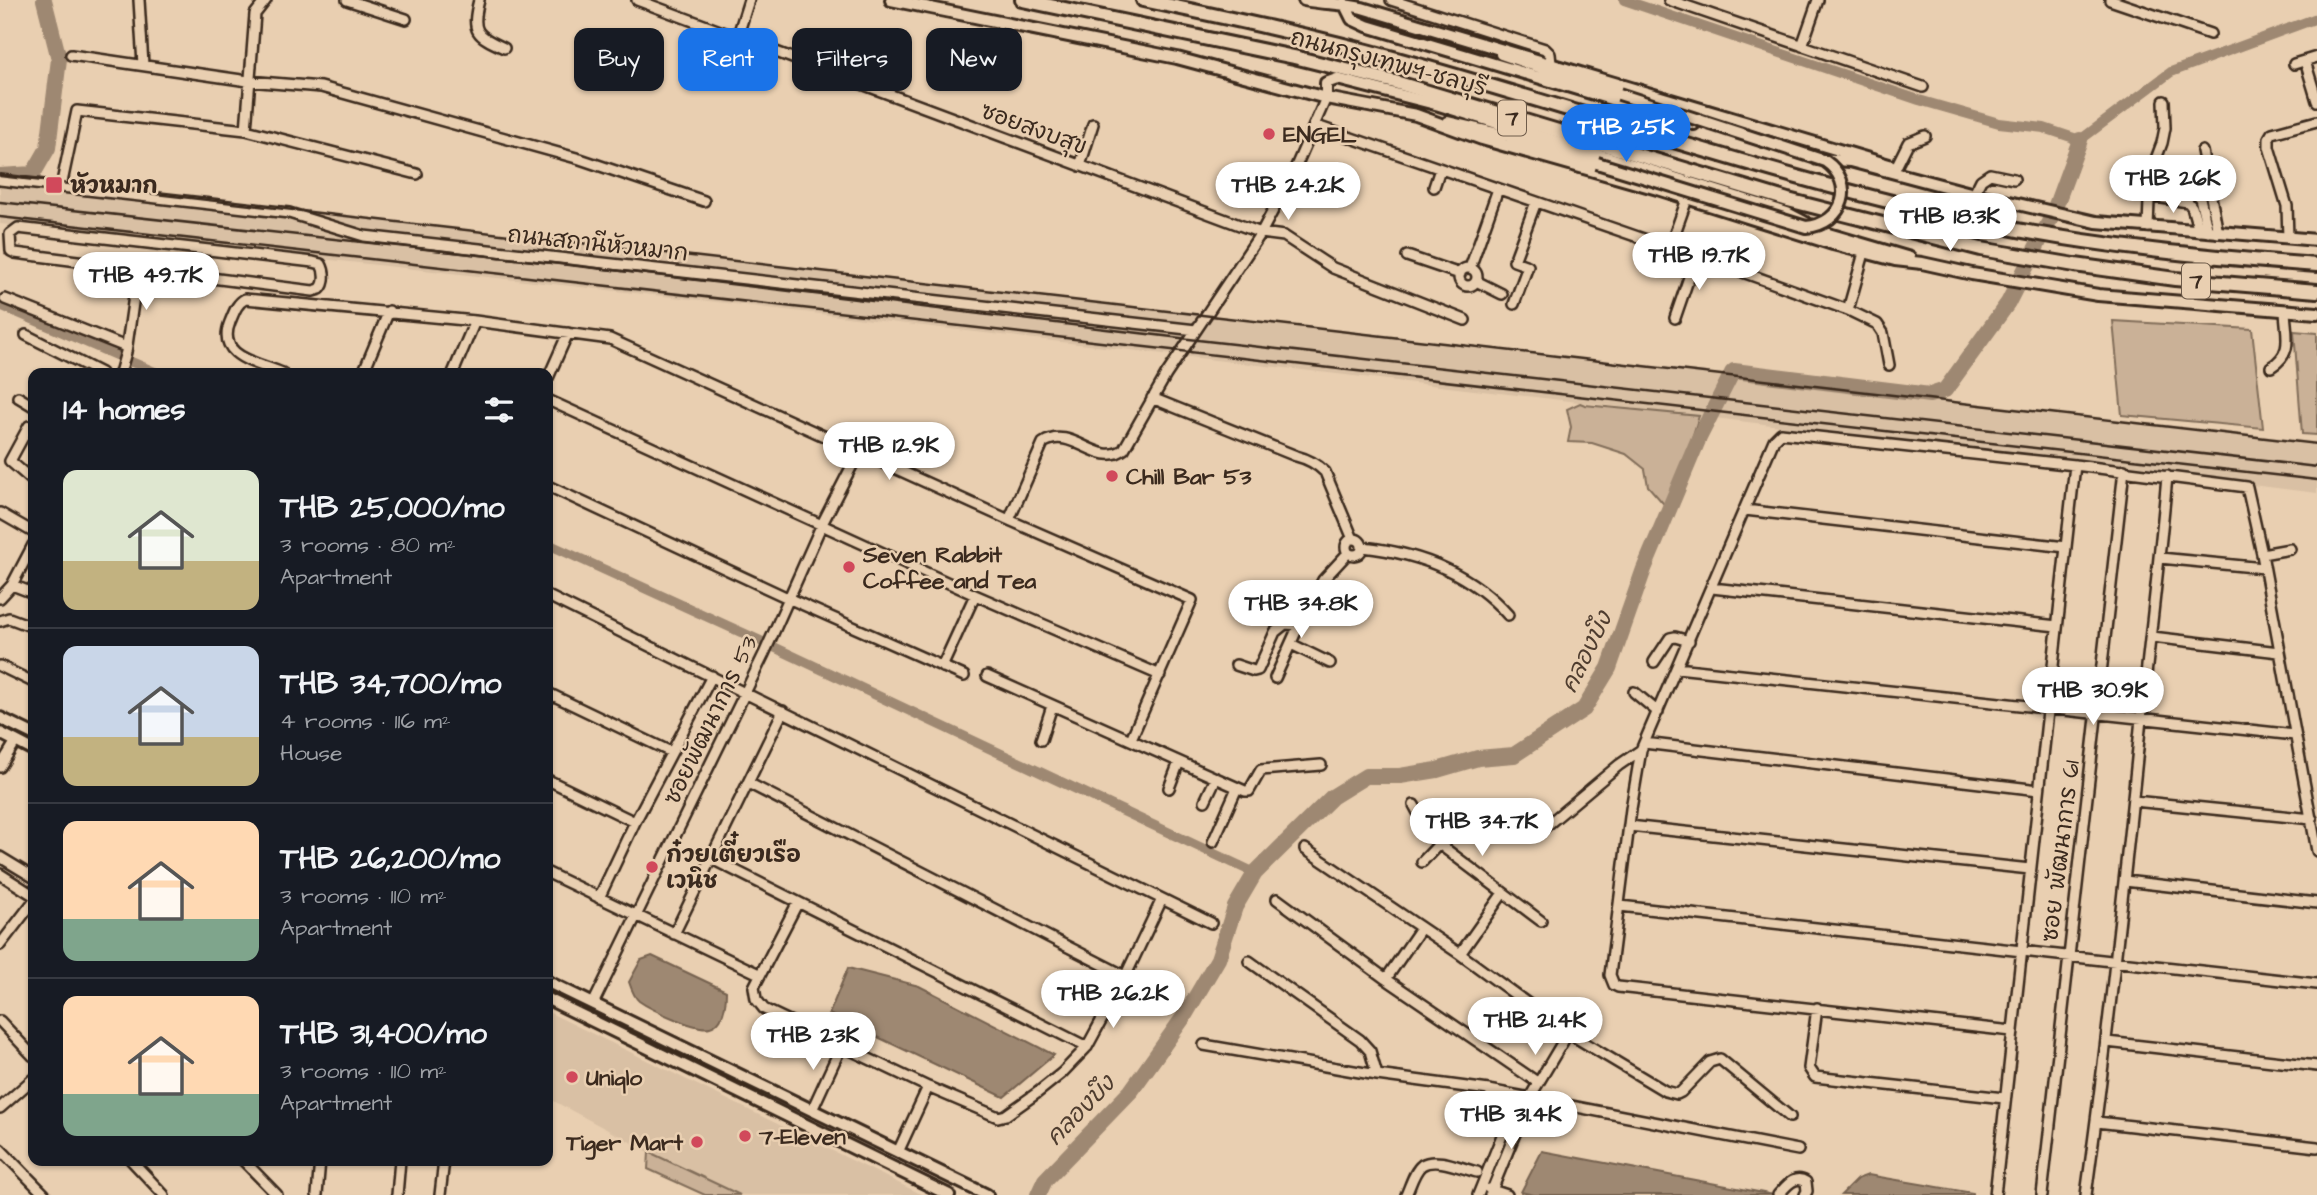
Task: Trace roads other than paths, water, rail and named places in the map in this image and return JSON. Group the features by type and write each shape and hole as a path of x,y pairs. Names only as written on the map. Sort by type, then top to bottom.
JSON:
{"highway":[{"name":"ถนนกรุงเทพฯ-ชลบุรี","path":"1022,0 1294,57 1395,82 1788,200 1981,249 2175,279 2317,291"},
{"name":"ถนนกรุงเทพฯ-ชลบุรี","path":"1143,0 1322,39 1783,173 1996,225 2188,254 2317,265"}],"main road":[{"path":"891,0 1177,58 1326,98 1508,136 1806,227 1822,224 1831,218 1842,204 1842,179 1832,165 1825,161 1522,62 1480,42"},
{"path":"1304,0 1329,5 1345,1 1896,167 1917,178"},
{"path":"1345,1 1352,19 1367,26 1814,159 1842,159 1974,194 2096,222 2317,240"},
{"path":"1362,8 1361,18 1367,26"},
{"path":"1438,47 1437,38 1444,31"},
{"path":"1326,98 1326,83 1337,79 1439,106 1787,213 1835,236 1895,252 1922,263"},
{"path":"1416,115 1482,139 1895,260 2112,296 2317,313"},
{"path":"0,718 28,732"},
{"path":"0,733 28,747"},
{"path":"553,984 987,1195"},
{"path":"553,1002 949,1195"},
{"path":"591,1021 593,1004"},
{"path":"848,1146 856,1132"}],"street":[{"path":"139,0 142,65"},
{"path":"246,130 255,14 267,0"},
{"path":"347,0 406,19"},
{"path":"479,0 475,18 480,37 504,48"},
{"name":"ซอยสงบสุข","path":"637,0 711,28"},
{"path":"740,28 749,0"},
{"path":"1391,0 1545,49 1550,54 1551,63"},
{"path":"1670,0 1923,87"},
{"path":"1802,46 1818,0"},
{"path":"2110,0 2210,34"},
{"name":"ซอยสงบสุข","path":"778,53 1261,233 1284,236 1333,268 1465,320"},
{"path":"71,55 248,81 321,87 580,159 704,201"},
{"path":"2294,64 2317,57"},
{"path":"2305,61 2317,101"},
{"path":"1009,520 1043,443 1052,437 1065,439 1108,456 1116,455 1124,449 1152,398 1261,233 1294,171 1326,98"},
{"path":"2148,227 2150,175 2165,128 2164,101"},
{"path":"61,187 77,111 246,130 417,174"},
{"path":"2288,238 2287,206 2269,147 2269,138 2279,130 2317,121"},
{"path":"1080,166 1093,124"},
{"path":"1314,125 1696,257 1675,317"},
{"path":"1896,167 1908,143 1925,136"},
{"path":"2202,151 2208,232"},
{"path":"1434,187 1440,169"},
{"path":"1974,194 1980,180 1990,174 2014,179"},
{"name":"ถนนสถานีหัวหมาก","path":"0,180 289,213 364,236 1196,330"},
{"path":"2196,181 2208,232"},
{"path":"1470,268 1498,189"},
{"path":"2149,197 2188,202 2208,232"},
{"path":"1670,247 1687,199"},
{"path":"1514,304 1528,266 1514,261 1536,202"},
{"path":"18,228 286,258 321,264 324,270 323,286 313,290 138,268 15,253 10,251 10,234 18,228"},
{"path":"1848,310 1864,253"},
{"path":"1407,256 1460,274"},
{"path":"1709,260 1848,310 1877,324 1883,333 1889,365"},
{"path":"122,368 138,268"},
{"path":"1470,268 1462,270 1460,281 1466,285 1476,281 1502,294"},
{"path":"1470,268 1476,273 1476,281"},
{"path":"5,299 126,350"},
{"path":"270,368 233,352 226,342 226,332 238,303 245,299 475,321 610,339 1192,600 1131,739"},
{"path":"2271,367 2281,361 2287,350 2285,311"},
{"path":"365,368 389,312"},
{"path":"455,368 475,321"},
{"path":"552,368 568,333"},
{"path":"26,335 91,368"},
{"path":"18,397 28,403"},
{"path":"1152,398 1318,465 1325,472 1353,538"},
{"path":"553,402 975,595 1160,675"},
{"path":"28,428 10,461 28,477"},
{"path":"2012,1031 1618,987 1614,985 1610,975 1642,747 1774,440 1781,433 2124,470 2247,487 2317,851"},
{"name":"ซอยพัฒนาการ 53","path":"593,1004 859,452"},
{"path":"1995,1195 2075,465"},
{"name":"ซอย พัฒนาการ 61","path":"2042,1195 2124,470"},
{"path":"2087,1195 2134,801 2167,476"},
{"path":"553,488 790,599 964,676"},
{"path":"1745,510 2066,547"},
{"path":"0,513 28,529"},
{"path":"1353,538 1360,540 1363,547"},
{"path":"1275,678 1323,580 1348,553 1347,543 1353,538"},
{"path":"1348,553 1356,556 1363,547"},
{"path":"1363,547 1404,553 1465,578 1494,600 1508,615"},
{"path":"2262,554 2290,549"},
{"path":"0,598 12,585 28,555"},
{"path":"2160,558 2264,568"},
{"path":"12,585 28,593"},
{"path":"1712,588 2057,626"},
{"path":"942,667 975,595"},
{"path":"553,598 1211,923"},
{"path":"0,621 9,618 28,625"},
{"path":"1236,665 1258,670 1275,632 1285,624 1299,625"},
{"path":"2152,637 2279,652"},
{"path":"1654,662 1670,638 1689,641"},
{"path":"1291,643 1330,663"},
{"path":"0,666 28,680"},
{"path":"1677,668 2295,735"},
{"path":"599,898 635,822 712,676"},
{"path":"987,676 1237,788 1249,791 1258,772 1267,768 1321,765"},
{"path":"1634,692 1658,712"},
{"path":"553,695 671,752"},
{"path":"1041,740 1052,706"},
{"path":"674,934 750,784 783,711"},
{"path":"0,767 16,741"},
{"path":"1539,832 1642,747 2039,790"},
{"path":"1169,788 1180,762"},
{"path":"1205,801 1216,778"},
{"path":"553,782 635,822"},
{"path":"750,784 1170,999"},
{"path":"1213,842 1237,788"},
{"path":"2134,801 2312,819"},
{"path":"1414,805 1429,833 1439,844 1541,921"},
{"path":"1629,826 2030,869"},
{"path":"1422,862 1439,844"},
{"path":"1305,849 1460,954 1568,1033 1671,1093 1681,1092 1710,1062 1720,1059 1790,1117"},
{"path":"0,857 28,874"},
{"path":"712,859 1087,1047"},
{"path":"0,874 28,892"},
{"path":"553,875 759,974"},
{"path":"2125,881 2317,903"},
{"path":"1460,954 1503,893"},
{"path":"797,902 754,987 756,999 764,1009 928,1087 992,1115 1006,1115 1062,1073 1087,1047 1125,977 1162,899"},
{"path":"1277,900 1386,979 1537,1082"},
{"path":"1620,906 2317,984"},
{"path":"0,945 28,909"},
{"path":"1386,979 1421,928"},
{"path":"1249,961 1360,1041 1370,1051 1377,1075"},
{"path":"1817,1008 1809,1068 1815,1077 2004,1098"},
{"path":"0,1021 28,1051"},
{"path":"1485,1192 1537,1082 1568,1033"},
{"path":"2107,1042 2317,1066"},
{"path":"1204,1045 1377,1075 1530,1097 1798,1150"},
{"path":"812,1110 841,1047"},
{"path":"0,1108 28,1083"},
{"path":"898,1152 928,1087"},
{"path":"1489,1090 1500,1112 1503,1129"},
{"path":"1485,1192 1503,1129 1518,1096"},
{"path":"2096,1122 2317,1147"},
{"path":"0,1149 45,1195"},
{"path":"1406,1195 1417,1171 1429,1163 1438,1162 1477,1172"},
{"path":"137,1166 164,1195"},
{"path":"249,1166 278,1195"},
{"path":"317,1195 319,1166"},
{"path":"397,1195 399,1166"},
{"path":"440,1195 443,1166"},
{"path":"1778,1195 1792,1180 1797,1179 1806,1182 1805,1195"},
{"path":"1485,1192 1507,1195"}],"waterway":[{"path":"0,176 33,174 48,148 59,59 44,0"},
{"path":"1624,0 1919,100 1999,123 2044,128 2080,140 2171,72 2317,18"},
{"name":"คลองบึง","path":"1038,1195 1045,1180 1131,1091 1185,1015 1218,959 1235,907 1255,873 1332,797 1366,776 1400,776 1437,770 1478,758 1514,755 1584,709 1609,668 1644,569 1699,438 1732,373 1734,371 1930,395 1945,390 2008,303 2052,216 2080,140"},
{"path":"0,305 145,368"},
{"path":"553,546 1255,873"}],"railway":[{"path":"0,176 2317,444"},
{"path":"0,202 580,266 1189,339 2317,467"},
{"path":"0,217 2317,480"}],"place":[{"name":"ENGEL","path":"1269,134"},
{"name":"หัวหมาก","path":"54,185"},
{"name":"Chill Bar 53","path":"1112,476"},
{"name":"Seven Rabbit Coffee and Tea","path":"849,567"},
{"name":"ก๋วยเตี๋ยวเรือ เวนิช","path":"652,867"},
{"name":"Uniqlo","path":"572,1077"},
{"name":"7-Eleven","path":"745,1136"},
{"name":"Tiger Mart","path":"697,1142"}]}
